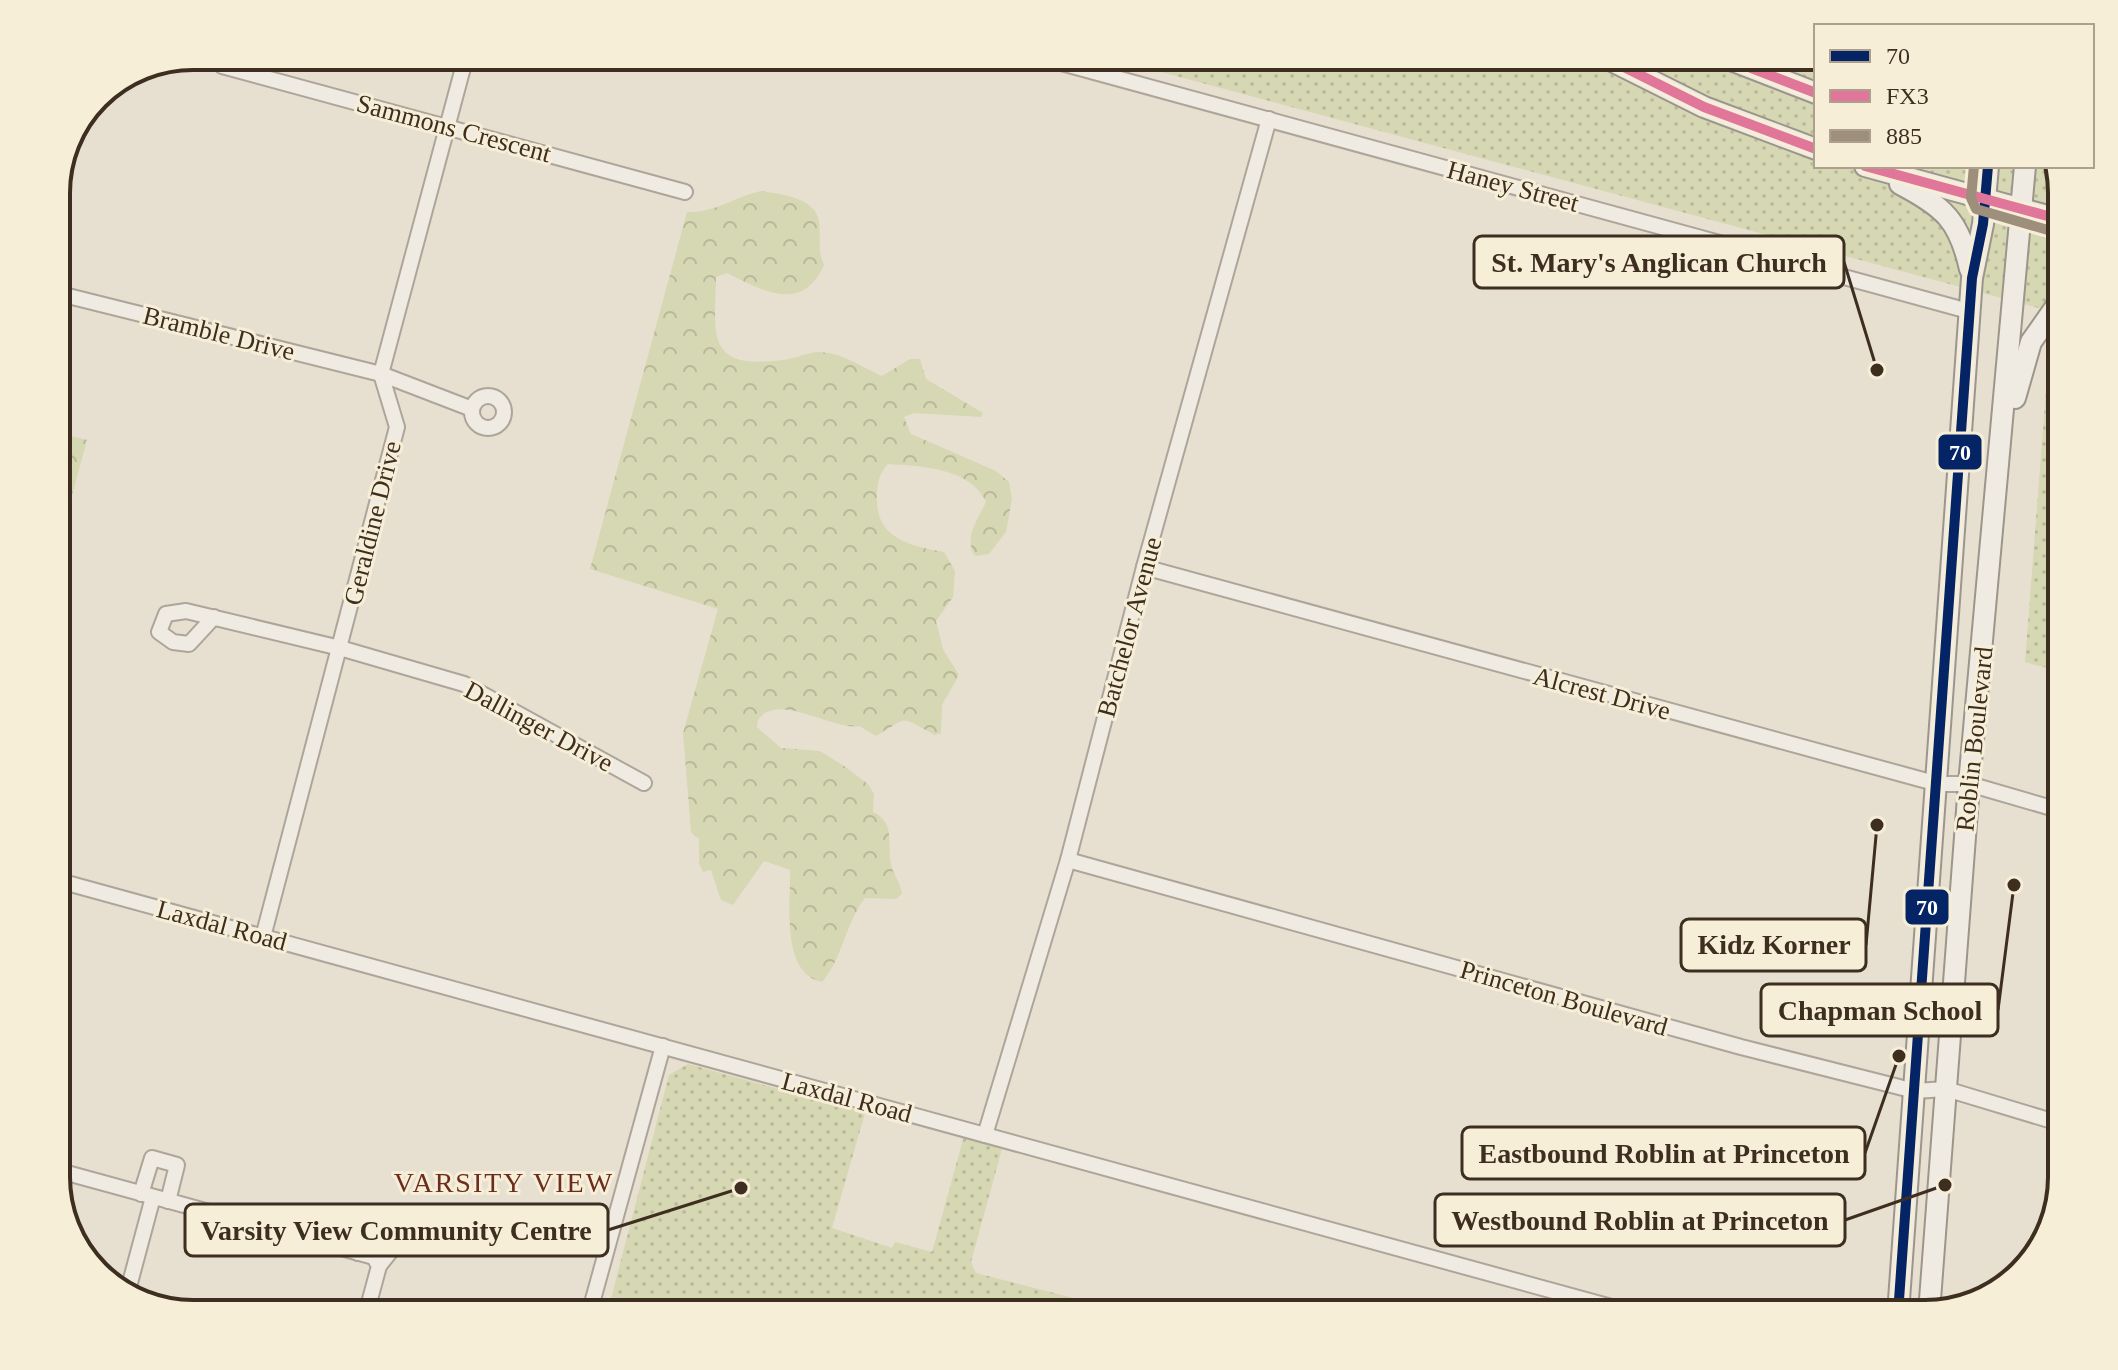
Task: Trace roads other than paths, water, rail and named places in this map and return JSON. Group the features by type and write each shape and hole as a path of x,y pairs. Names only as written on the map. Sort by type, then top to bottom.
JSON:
{"main road":[{"path":"1630,70 1704,107 1814,148"},
{"path":"1757,70 1814,92"},
{"path":"1869,168 1936,203 1956,226 1972,278"},
{"path":"1872,168 2048,216"},
{"name":"Roblin Boulevard","path":"1899,1300 1972,312 1972,278 1988,168"},
{"name":"Roblin Boulevard","path":"1930,1300 1969,784 2002,448 2025,168"},
{"path":"2002,448 2031,342 2048,318"}],"street":[{"name":"Sammons Crescent","path":"237,70 685,192"},
{"path":"381,374 462,70"},
{"name":"Haney Street","path":"1087,70 1972,312"},
{"name":"Batchelor Avenue","path":"985,1135 1068,860 1144,567 1269,119"},
{"name":"Bramble Drive","path":"70,296 381,374 472,409"},
{"name":"Geraldine Drive","path":"263,937 397,427 381,374"},
{"name":"Alcrest Drive","path":"1144,567 1938,784 1969,784 2048,807"},
{"name":"Dallinger Drive","path":"214,617 340,648 464,684 644,783"},
{"name":"Princeton Boulevard","path":"1068,860 1741,1047 1915,1091 1946,1089 2048,1120"},
{"name":"Laxdal Road","path":"70,884 1586,1300"},
{"path":"593,1300 663,1046"},
{"path":"130,1282 152,1158 177,1165 168,1201"},
{"path":"70,1174 374,1257 379,1266"},
{"path":"358,1253 370,1227 387,1220 396,1227 399,1241 379,1266 370,1300"}],"place":[{"name":"St. Mary's Anglican Church","path":"1877,370"},
{"name":"Kidz Korner","path":"1877,825"},
{"name":"Chapman School","path":"2014,885"},
{"name":"Eastbound Roblin at Princeton","path":"1899,1056"},
{"name":"Westbound Roblin at Princeton","path":"1945,1185"},
{"name":"Varsity View Community Centre","path":"741,1188"}],"district":[{"name":"VARSITY VIEW","path":"504,1182"}]}
